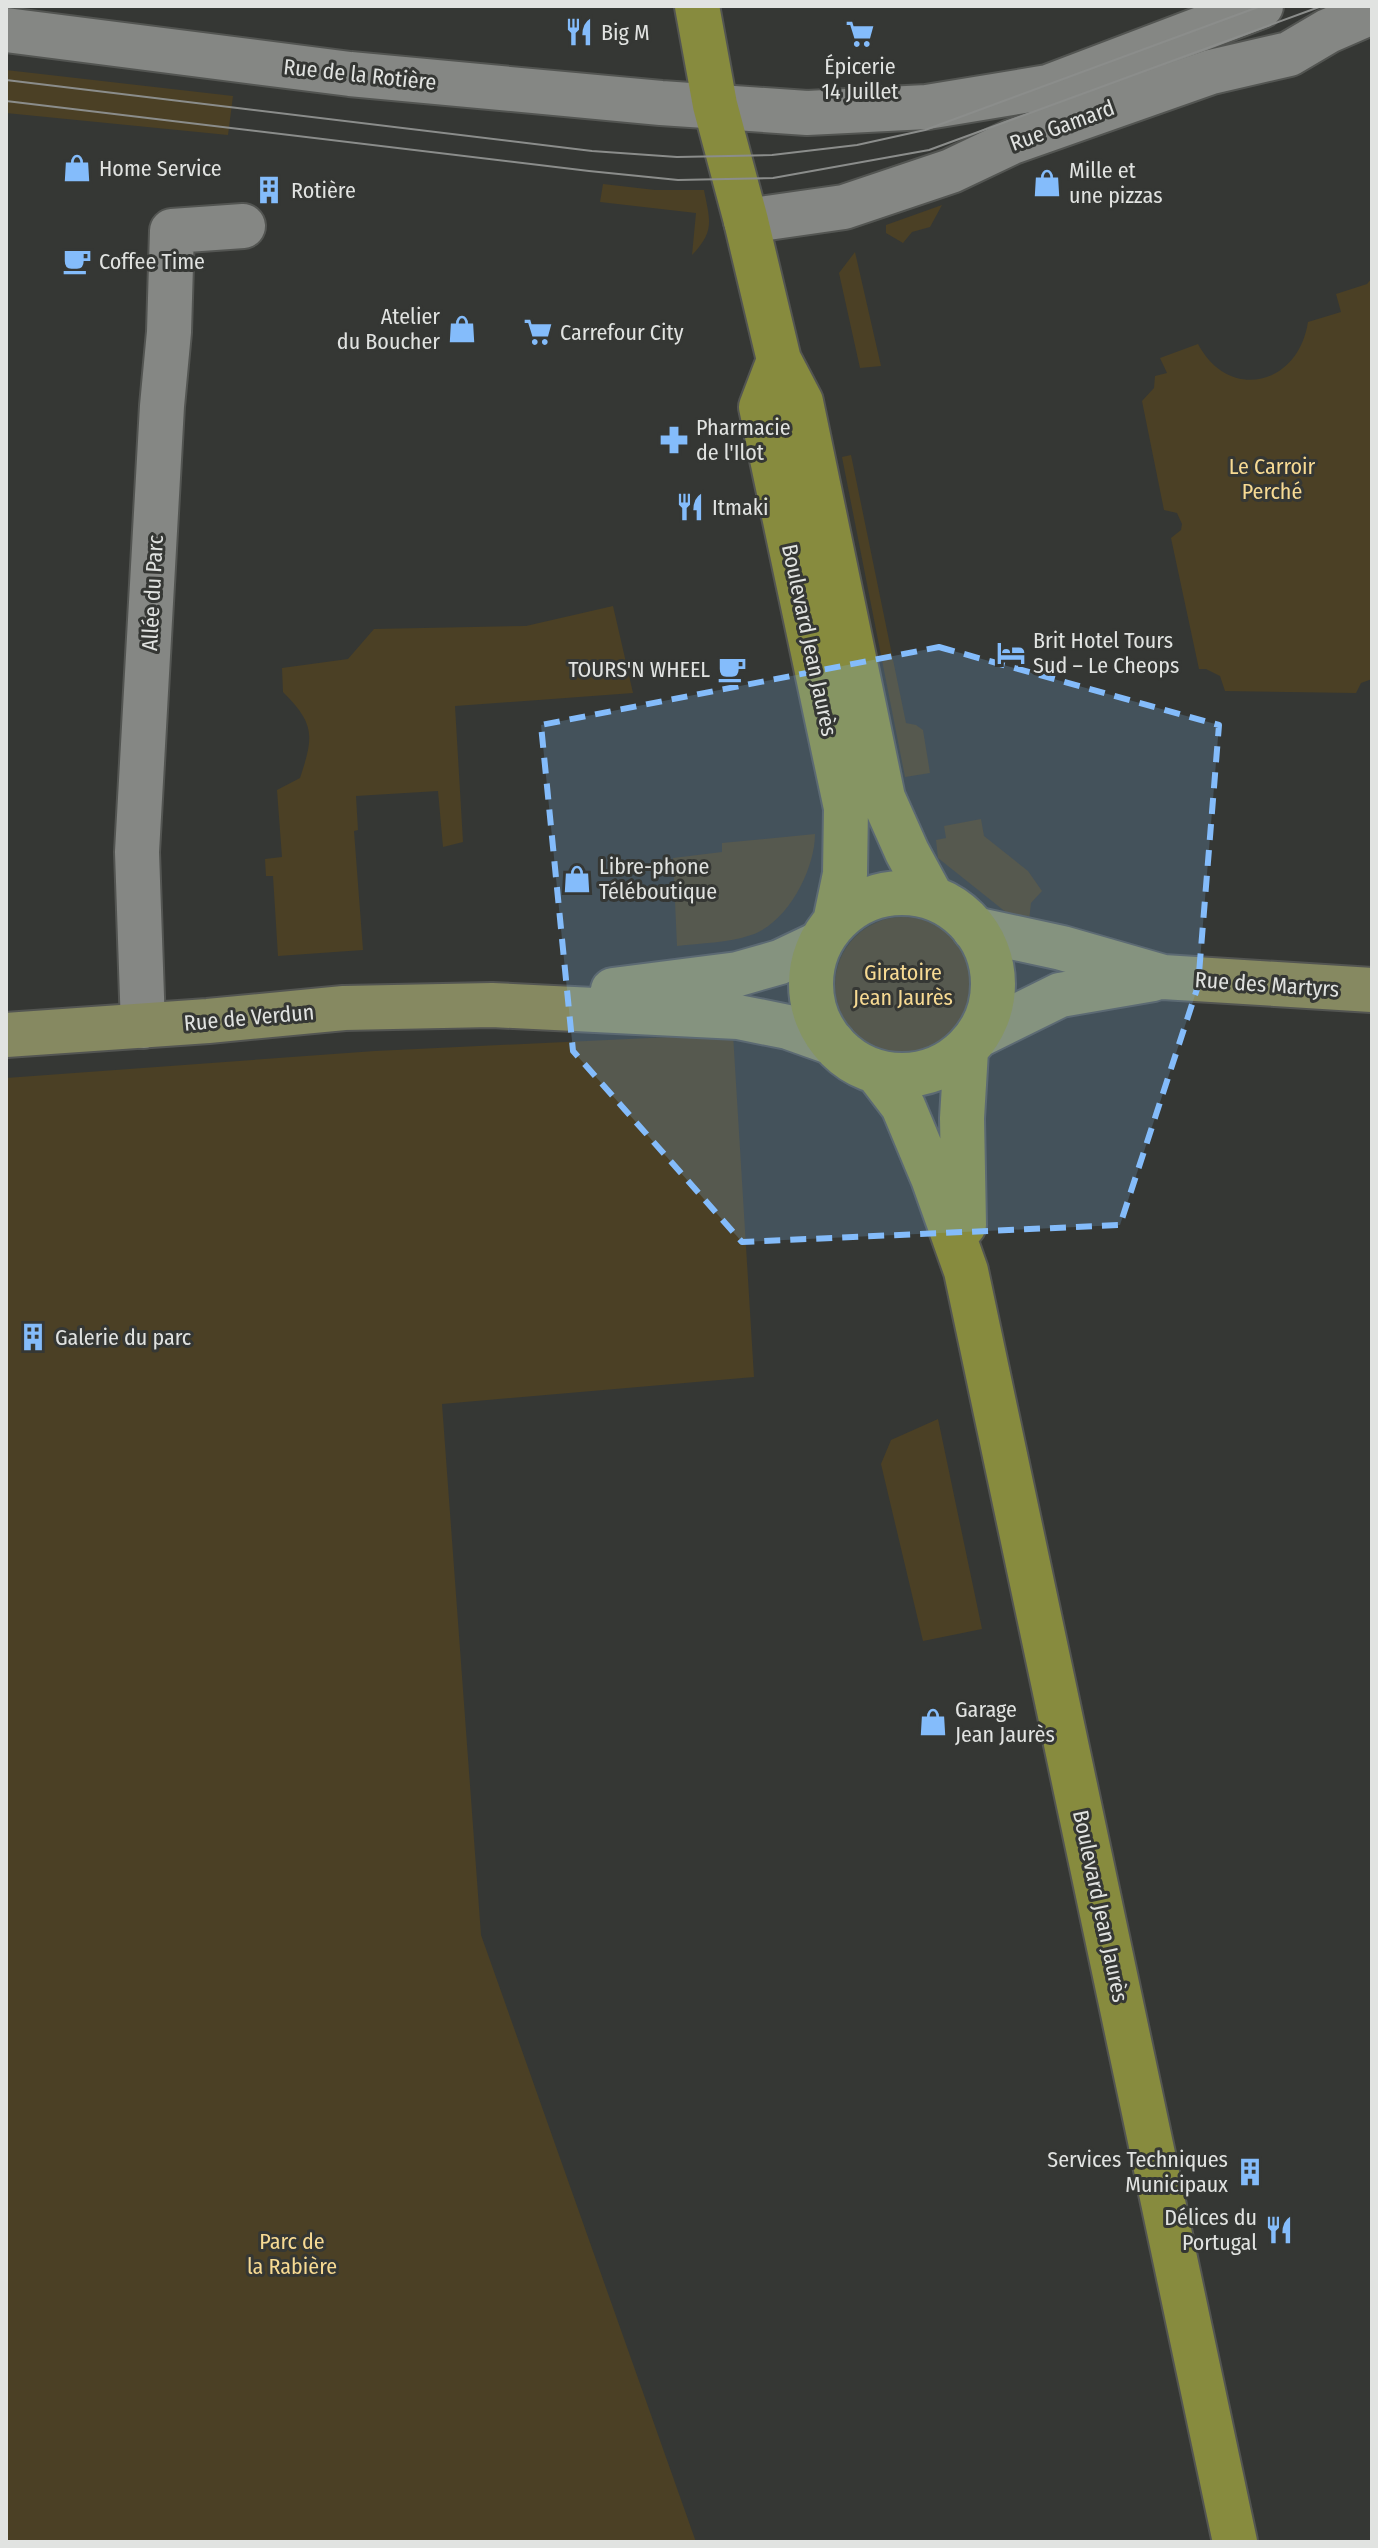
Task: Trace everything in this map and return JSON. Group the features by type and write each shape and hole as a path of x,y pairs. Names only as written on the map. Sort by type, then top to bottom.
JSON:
{"main road":[{"name":"Boulevard Jean Jaurès","path":"697,6 715,105 779,360 801,402 883,798 932,898"},
{"name":"Boulevard Jean Jaurès","path":"779,360 761,407 846,808 845,874 828,933"},
{"path":"906,893 932,898 955,911 974,929 987,953 994,979 992,1008 972,1043 949,1064 928,1073 903,1076 877,1072 853,1061 833,1043 818,1020 812,994 814,968 828,933 855,903 879,895 906,893"},
{"name":"Rue des Martyrs","path":"974,929 1062,948 1163,977 1372,990"},
{"name":"Rue de Verdun","path":"492,1005 738,974 780,962 828,933"},
{"name":"Rue des Martyrs","path":"972,1043 1060,995 1163,977"},
{"name":"Rue de Verdun","path":"6,1035 344,1008 492,1005 738,1017 788,1027 833,1043"},
{"name":"Boulevard Jean Jaurès","path":"966,1271 962,1173 972,1043"},
{"name":"Boulevard Jean Jaurès","path":"877,1072 903,1106 966,1271 1235,2542"}],"street":[{"name":"Rue Gamard","path":"715,105 790,113 927,107 1048,87 1261,6"},
{"name":"Rue Gamard","path":"746,221 844,207 951,171 1012,142 1211,72 1289,54 1328,31 1372,12"},
{"name":"Rue de la Rotière","path":"6,30 350,74 661,103 715,105"},
{"name":"Allée du Parc","path":"143,1026 137,852 162,406 169,332 172,231 243,226"}],"highlighted area":[{"path":"939,647 1219,725 1198,986 1120,1225 742,1242 573,1051 541,725"}],"green space":[{"path":"6,70 233,96 228,135 6,113"},
{"path":"603,184 655,190 704,190 709,225 704,239 692,255 696,213 600,202"},
{"path":"942,205 930,227 912,232 903,243 886,233 886,225"},
{"path":"855,252 881,366 860,368 839,273"},
{"name":"Le Carroir Perché","path":"1372,278 1372,679 1361,683 1356,693 1225,691 1220,676 1199,669 1171,538 1181,530 1182,524 1177,513 1164,510 1142,401 1154,388 1155,376 1167,373 1160,358 1198,344 1211,362 1227,374 1244,379 1261,379 1277,372 1291,361 1302,344 1308,322 1341,312 1336,294 1367,284"},
{"path":"851,455 906,723 923,730 930,773 905,777 842,457"},
{"path":"613,606 633,693 455,706 463,842 443,847 438,791 356,796 358,830 354,831 363,950 278,956 273,876 266,876 265,859 282,857 277,790 300,778 309,741 306,722 283,692 282,668 348,659 374,629 526,626"},
{"path":"981,819 984,836 1028,871 1042,891 1031,903 1029,921 1012,917 938,858 936,840 946,838 944,826"},
{"path":"815,834 805,878 777,919 764,929 742,938 677,946 673,858 722,852 722,843"},
{"name":"Giratoire Jean Jaurès","path":"903,917 929,922 951,937 966,959 971,985 966,1011 951,1033 929,1048 903,1053 877,1048 855,1033 840,1011 835,985 840,959 855,937 877,922"},
{"name":"Parc de la Rabière","path":"733,1034 754,1377 442,1404 481,1935 696,2542 6,2542 6,1078 375,1051"},
{"path":"938,1419 982,1629 923,1641 881,1464 891,1440"}],"tram line":[{"path":"6,80 592,151 677,157 772,155 857,145 925,130 1261,6"},
{"path":"6,101 678,180 773,178 929,150 1322,6"}],"place":[{"name":"Big M","path":"579,32"},
{"name":"Épicerie 14 Juillet","path":"860,34"},
{"name":"Home Service","path":"77,168"},
{"name":"Mille et une pizzas","path":"1047,183"},
{"name":"Rotière","path":"269,190"},
{"name":"Coffee Time","path":"77,261"},
{"name":"Atelier du Boucher","path":"462,329"},
{"name":"Carrefour City","path":"538,332"},
{"name":"Pharmacie de l'Ilot","path":"674,440"},
{"name":"Itmaki","path":"690,507"},
{"name":"Brit Hotel Tours Sud – Le Cheops","path":"1011,653"},
{"name":"TOURS'N WHEEL","path":"732,669"},
{"name":"Libre-phone Téléboutique","path":"577,879"},
{"name":"Galerie du parc","path":"33,1337"},
{"name":"Garage Jean Jaurès","path":"933,1722"},
{"name":"Services Techniques Municipaux","path":"1250,2172"},
{"name":"Délices du Portugal","path":"1279,2230"}]}
